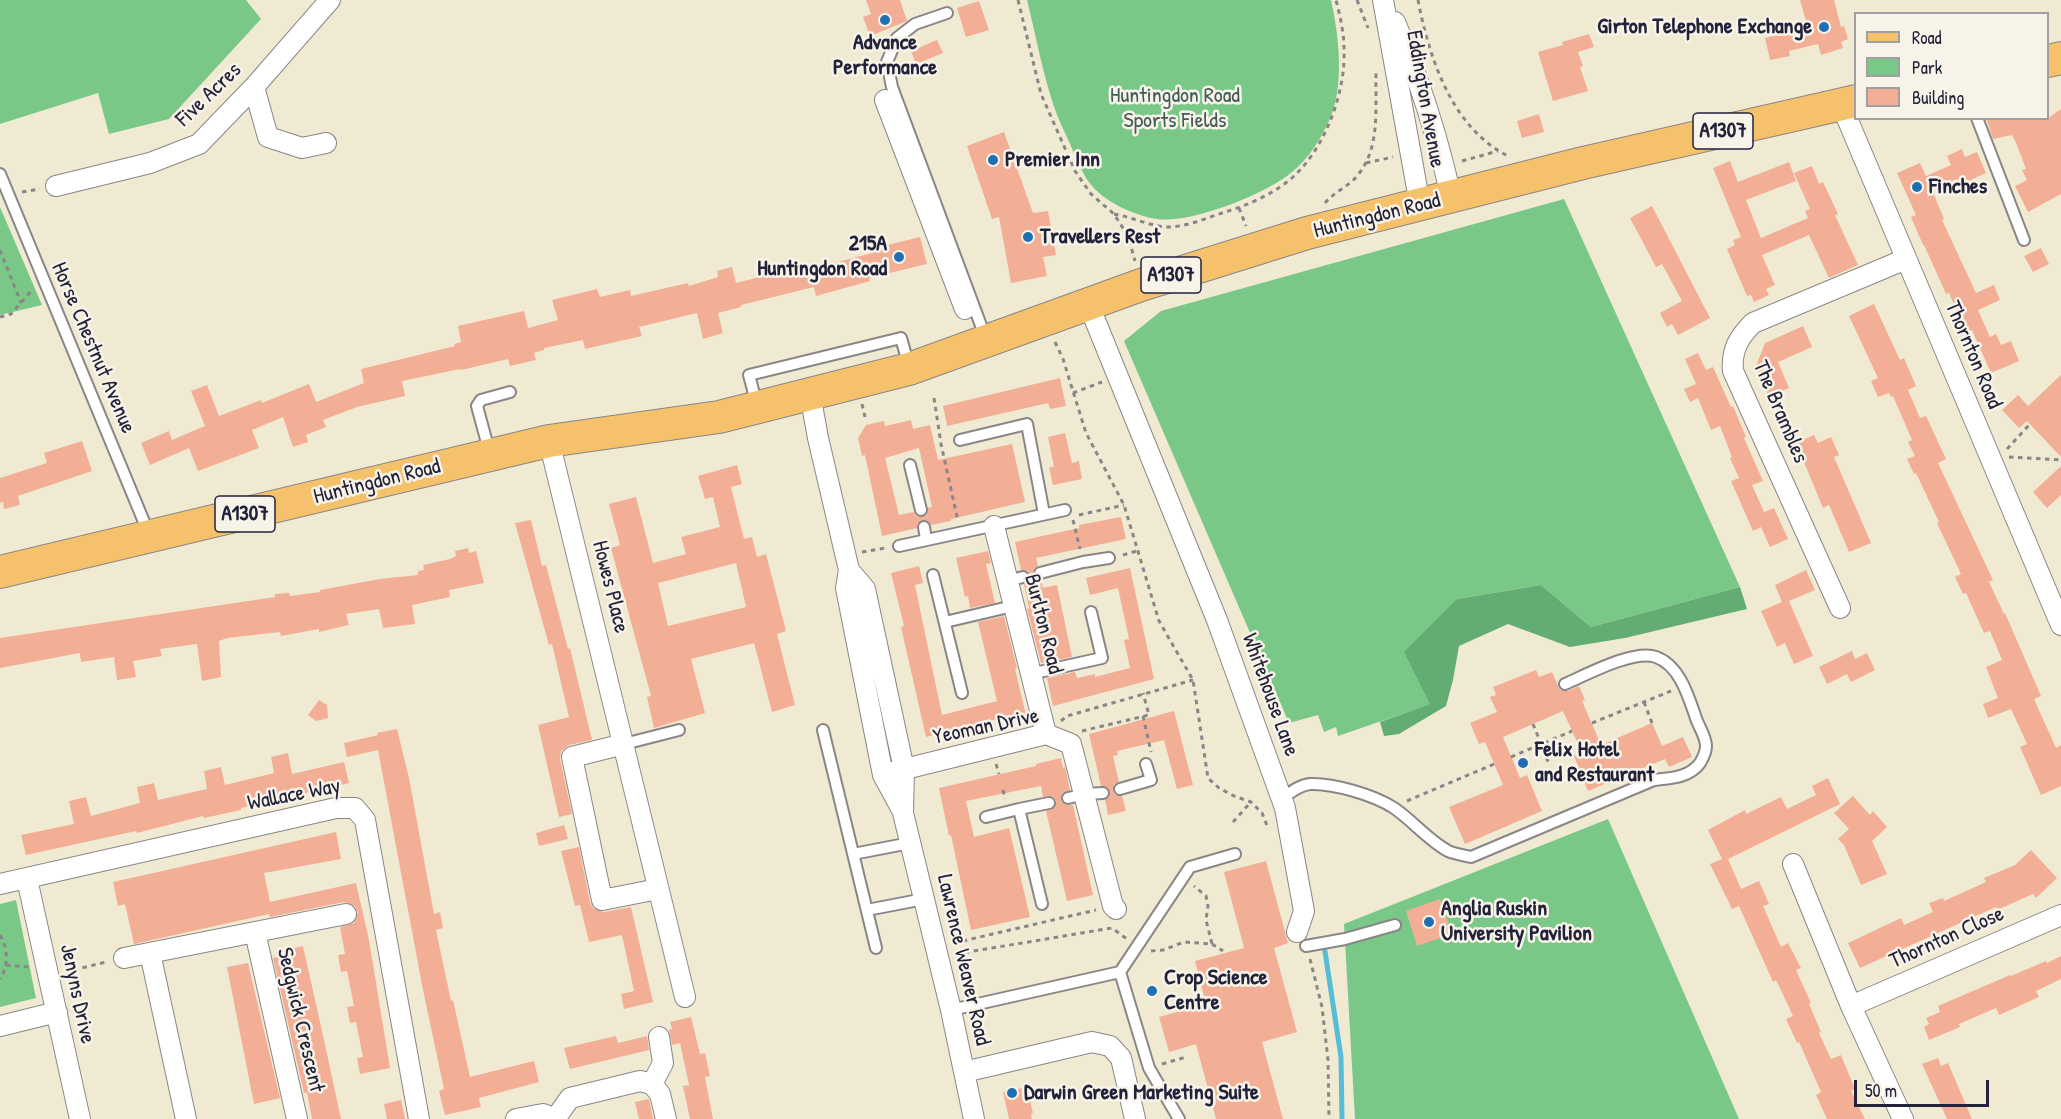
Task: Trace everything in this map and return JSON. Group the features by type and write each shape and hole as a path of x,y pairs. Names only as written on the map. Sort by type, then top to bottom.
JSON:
{"main road":[{"name":"Huntingdon Road","path":"0,572 549,441 718,417 758,408 909,369 1088,303 1307,233 1583,163 1848,103"}],"street":[{"name":"Five Acres","path":"56,186 150,163 199,144 254,87 330,0"},
{"name":"Eddington Avenue","path":"1384,0 1412,60 1442,153 1451,197"},
{"name":"Eddington Avenue","path":"1384,0 1420,205"},
{"path":"254,87 268,137 302,148 326,143"},
{"path":"885,100 965,309"},
{"name":"Thornton Road","path":"1848,103 1854,119"},
{"name":"Thornton Road","path":"1854,120 1906,259 2054,589 2061,625"},
{"name":"The Brambles","path":"1840,609 1733,371 1732,358 1743,333 1753,323 1906,259"},
{"name":"Whitehouse Lane","path":"1088,303 1217,620 1281,799 1295,857 1304,910 1302,939"},
{"name":"Lawrence Weaver Road","path":"810,394 847,562 846,588 883,775 903,813"},
{"name":"Howes Place","path":"549,441 685,997"},
{"name":"Burlton Road","path":"994,526 1015,579 1013,606 1046,734"},
{"name":"Lawrence Weaver Road","path":"847,562 865,589 904,769 903,813 951,1010 974,1119"},
{"name":"Yeoman Drive","path":"883,775 1046,734 1071,744 1115,908"},
{"path":"624,744 572,757 602,900 658,889"},
{"name":"Wallace Way","path":"0,884 336,807 355,808 365,820 419,1119"},
{"path":"1793,864 1851,1006 1903,1119"},
{"name":"Jenyns Drive","path":"27,879 80,1119"},
{"name":"Sedgwick Crescent","path":"124,958 346,914"},
{"name":"Thornton Close","path":"1851,1006 2061,915"},
{"name":"Sedgwick Crescent","path":"255,932 297,1119"},
{"path":"150,953 186,1119"},
{"path":"0,1026 57,1012"},
{"path":"652,1084 663,1063 660,1037"},
{"path":"964,1072 1092,1042 1110,1046 1121,1058 1135,1119"},
{"path":"516,1119 543,1114 555,1119 570,1098 640,1081 652,1084 660,1094 666,1119"}],"lane":[{"path":"947,13 915,24 897,38 887,62 896,98 987,341"},
{"path":"1978,120 2024,240"},
{"name":"Horse Chestnut Avenue","path":"0,174 150,537"},
{"path":"758,408 749,375 901,338 909,369"},
{"path":"490,454 477,406 481,400 510,392"},
{"path":"960,440 1027,424 1044,514"},
{"path":"910,465 921,510"},
{"path":"898,546 1065,510"},
{"path":"924,527 926,539"},
{"path":"1040,573 1109,558"},
{"path":"933,575 962,693"},
{"path":"945,622 1013,606"},
{"path":"1030,674 1102,658 1091,612"},
{"path":"1281,799 1293,790 1308,784 1335,787 1364,795 1393,807 1449,852 1471,857 1654,780 1677,777 1690,772 1705,754 1706,744 1684,686 1667,665 1656,657 1641,656 1627,659 1565,684"},
{"path":"624,744 679,730"},
{"path":"823,730 876,948"},
{"path":"1120,789 1151,780 1146,764"},
{"path":"986,817 1048,803"},
{"path":"1019,809 1042,904"},
{"path":"853,854 910,843"},
{"path":"951,1010 1120,972 1190,867 1235,854"},
{"path":"867,910 924,899"},
{"path":"1302,939 1345,939 1395,925"},
{"path":"1120,972 1149,1068 1179,1119"}],"path":[{"path":"1018,0 1041,94 1075,171 1091,194 1114,214 1153,225 1182,226 1239,208 1265,196 1293,177 1322,140 1333,116 1342,79 1345,52 1336,0"},
{"path":"1357,0 1369,35"},
{"path":"1418,0 1424,31 1438,71 1451,96 1465,120 1479,137 1498,151 1465,160"},
{"name":"Eddington Avenue","path":"1307,233 1327,200 1356,177 1366,163 1374,141 1376,72"},
{"path":"1366,163 1398,156"},
{"path":"8,194 56,186"},
{"path":"0,250 21,303"},
{"path":"0,317 11,314 43,277"},
{"path":"1063,359 1086,433 1124,505 1159,621 1193,680 1208,778 1219,788 1251,802 1262,813 1269,828"},
{"path":"1073,393 1116,376"},
{"path":"934,398 941,444 960,531"},
{"path":"2030,424 2000,456 2061,460"},
{"path":"1083,562 1072,516 1124,505"},
{"path":"847,562 898,546"},
{"path":"1046,734 1067,716 1193,680"},
{"path":"1592,723 1684,686"},
{"path":"1071,744 1081,732 1149,715 1143,693"},
{"path":"1643,702 1652,723"},
{"path":"1143,716 1152,751 1146,764"},
{"path":"1533,724 1549,764"},
{"path":"1511,757 1572,731"},
{"path":"1393,807 1494,764"},
{"path":"1233,822 1251,802"},
{"path":"1183,877 1206,896 1209,906 1206,920 1212,944"},
{"path":"937,952 1115,908"},
{"path":"937,952 1112,928 1148,951 1163,950 1184,942 1212,944 1223,951"},
{"path":"0,936 5,944 7,956 0,979"},
{"path":"1302,939 1322,1007 1328,1060 1329,1119"},
{"path":"49,976 124,958"}],"green space":[{"path":"0,0 246,0 261,19 169,119 109,134 98,93 0,124"},
{"name":"Huntingdon Road Sports Fields","path":"1027,0 1331,0 1338,45 1339,77 1329,121 1314,148 1298,167 1280,181 1247,198 1189,217 1157,219 1131,212 1099,193 1082,170 1053,104"},
{"path":"1564,199 1740,587 1591,627 1541,585 1457,599 1431,704 1338,736 1336,727 1324,732 1318,715 1289,723 1124,341 1161,311"},
{"path":"0,207 42,305 0,315"},
{"path":"1541,585 1591,627 1740,587 1747,609 1625,638 1570,647 1508,624 1459,646 1446,706 1399,734 1384,736 1380,722 1430,704 1404,652 1457,599"},
{"path":"1608,819 1739,1119 1355,1119 1344,924"},
{"path":"16,900 36,998 0,1007 0,904"}],"building":[{"name":"Advance Performance","path":"866,0 900,0 907,21 870,36 863,17 871,14"},
{"path":"1800,0 1834,0 1841,27 1844,26 1848,39 1841,42 1843,48 1821,55 1818,44 1789,51 1790,56 1770,60 1765,38 1782,34 1781,27 1806,21"},
{"path":"979,1 989,30 966,37 957,8"},
{"path":"1589,34 1594,47 1578,52 1588,91 1553,101 1538,52"},
{"path":"937,40 943,53 916,64 911,51"},
{"path":"2061,109 2061,194 2028,212 2015,186 2027,180 2022,170 2026,169 2017,145 2012,135 1993,139 1987,120 2049,120 2049,117"},
{"path":"1539,114 1544,132 1522,138 1517,121"},
{"path":"1004,132 1033,213 1048,211 1056,255 1043,257 1047,276 1011,283 999,217 992,219 967,146"},
{"path":"1962,149 1965,157 1977,152 1986,173 1960,185 1957,179 1932,190 1944,219 1942,220 1976,293 1994,285 2000,300 1978,310 1990,337 1996,334 2001,345 2011,341 2019,361 1991,373 1972,330 1966,332 1949,293 1946,294 1911,217 1916,215 1897,173 1920,163 1926,176 1951,165 1947,156"},
{"path":"1730,161 1738,182 1789,162 1796,181 1746,200 1761,238 1808,218 1805,211 1810,209 1794,173 1812,166 1819,184 1823,182 1838,214 1835,215 1858,265 1829,278 1809,235 1762,255 1775,285 1766,289 1769,295 1754,302 1751,295 1747,296 1727,249 1735,245 1733,240 1741,237 1713,168"},
{"path":"1652,206 1710,318 1678,335 1672,324 1667,327 1660,313 1682,301 1662,264 1656,267 1630,218"},
{"path":"920,237 927,264 869,278 870,281 816,296 814,287 741,305 741,307 718,313 723,333 703,339 697,313 639,327 642,336 585,349 583,340 544,348 534,353 536,360 510,366 508,359 402,381 405,396 357,407 323,420 326,427 306,435 308,442 293,447 283,417 252,430 259,448 198,471 189,448 150,465 141,443 169,431 172,440 205,426 191,391 207,385 219,416 261,400 262,403 309,384 316,402 364,383 361,369 455,346 454,344 461,342 458,326 524,311 528,328 558,320 552,300 597,289 600,297 630,290 631,296 688,283 689,286 718,277 717,271 732,267 736,283 787,270 788,275 872,253 871,249"},
{"path":"2041,248 2049,264 2033,272 2024,256"},
{"path":"1874,304 1900,360 1904,358 1916,386 1908,390 1920,418 1926,416 1946,459 1938,463 1993,580 1989,582 2041,696 2034,699 2056,748 2061,745 2061,786 2041,795 2020,747 2027,744 2011,709 1988,718 1983,704 1998,698 1986,667 2002,660 1990,631 1984,633 1966,593 1963,594 1955,577 1961,574 1916,473 1914,474 1907,459 1915,456 1908,442 1912,440 1893,396 1891,397 1889,393 1878,397 1871,381 1878,378 1849,316"},
{"path":"1803,326 1812,347 1778,362 1789,388 1769,397 1756,366 1765,343"},
{"path":"1698,353 1706,370 1713,367 1746,437 1744,438 1763,481 1752,485 1764,512 1774,508 1788,539 1770,547 1761,527 1753,531 1731,481 1739,478 1720,426 1711,430 1698,398 1690,402 1684,389 1696,384 1685,359"},
{"path":"2061,375 2061,457 2027,421 2019,428 2002,410 2018,395 2028,406"},
{"path":"1060,378 1066,406 1050,409 1048,403 947,426 943,406"},
{"path":"911,420 913,429 930,425 938,460 1012,444 1025,502 931,525 927,520 922,520 917,524 917,528 882,536 865,455 862,456 858,438 866,425 884,421 885,426","holes":["919,448 932,507 928,508 927,515 922,517 916,516 914,512 899,515 885,458"]},
{"path":"1065,433 1072,463 1079,461 1082,479 1053,485 1049,467 1054,467 1048,437"},
{"path":"1814,435 1818,443 1831,437 1839,455 1834,457 1871,543 1849,552 1829,505 1823,508 1796,443"},
{"path":"82,441 92,471 18,496 20,505 4,509 3,502 0,503 0,478 47,463 44,453"},
{"path":"737,465 742,484 731,487 744,539 752,537 757,557 766,554 786,631 777,634 795,705 772,712 754,643 691,659 705,713 654,728 647,697 651,696 611,548 620,545 609,504 636,497 653,563 686,554 681,537 720,527 713,497 705,499 698,476","holes":["736,563 746,607 668,626 658,583"]},
{"path":"2061,466 2061,495 2047,508 2033,492"},
{"path":"1121,517 1126,539 1036,558 1038,566 1033,570 1034,578 1041,580 1043,588 1057,585 1072,657 1041,663 1027,609 1029,608 1024,584 1029,582 1030,576 1028,571 1021,570 1015,542 1079,528 1079,525"},
{"path":"531,520 542,566 546,565 568,649 570,648 592,740 569,745 561,751 560,759 572,814 559,817 538,725 569,717 552,644 549,645 515,523"},
{"path":"468,548 469,553 476,551 484,583 449,590 450,597 412,605 415,624 383,628 379,609 346,614 349,625 319,632 319,629 281,636 280,632 227,638 219,641 221,677 202,681 197,644 160,649 162,656 133,661 136,677 117,680 114,657 81,662 80,653 0,668 0,638 275,597 275,594 289,593 290,596 380,579 418,575 418,571 424,570 423,565 450,559 456,556 455,551"},
{"path":"988,551 991,563 986,564 995,603 970,608 968,596 965,597 956,558"},
{"path":"919,566 923,583 915,585 942,715 997,701 978,622 1004,616 1026,715 1002,721 1001,718 926,737 891,573"},
{"path":"1130,568 1154,679 1053,706 1047,678 1075,672 1077,678 1095,674 1095,677 1130,668 1124,640 1129,639 1118,588 1090,595 1086,578"},
{"path":"1806,570 1815,590 1789,601 1813,656 1794,664 1785,643 1777,647 1761,611 1782,602 1775,585"},
{"path":"1852,651 1855,659 1867,653 1875,670 1851,682 1847,674 1827,684 1819,667"},
{"path":"1536,670 1539,677 1552,672 1560,690 1568,691 1579,686 1585,700 1582,701 1601,745 1652,723 1662,746 1683,737 1692,757 1669,767 1665,759 1588,791 1574,756 1582,753 1563,711 1503,737 1520,778 1527,775 1542,811 1465,844 1449,807 1503,785 1485,742 1479,744 1470,723 1497,712 1490,697 1496,695 1493,687"},
{"path":"319,700 327,705 328,718 316,721 308,715"},
{"path":"1174,711 1193,785 1177,789 1164,740 1117,751 1118,755 1113,756 1119,782 1114,784 1113,791 1115,795 1122,796 1126,811 1108,815 1105,800 1109,797 1110,792 1107,787 1101,786 1089,734"},
{"path":"397,729 409,778 434,914 440,912 443,928 436,930 470,1077 534,1061 539,1082 479,1098 481,1107 445,1115 439,1091 444,1089 378,750 347,757 344,743"},
{"path":"288,753 292,774 344,762 349,783 241,808 241,810 204,818 203,816 137,833 136,831 26,855 21,835 74,824 69,801 86,797 91,816 140,803 137,787 154,783 158,800 207,789 204,771 221,767 225,785 274,773 271,757"},
{"path":"1061,758 1070,790 1062,793 1061,799 1065,805 1073,805 1093,895 1067,901 1046,811 1054,808 1056,801 1052,796 1043,797 1041,786 966,801 974,837 1009,828 1030,917 971,930 939,788"},
{"path":"1828,778 1840,804 1728,859 1741,889 1759,881 1769,904 1763,906 1781,947 1788,943 1801,968 1796,970 1811,1003 1809,1004 1821,1032 1819,1033 1831,1059 1841,1055 1855,1089 1851,1091 1865,1119 1827,1119 1816,1095 1821,1092 1786,1019 1793,1016 1776,980 1773,982 1739,906 1732,909 1710,864 1722,859 1708,830 1745,810 1746,814 1781,797 1787,809 1816,795 1812,786"},
{"path":"1853,796 1870,815 1873,811 1887,827 1872,841 1887,874 1861,885 1844,845 1838,839 1849,829 1834,813"},
{"path":"564,825 568,839 539,846 536,833"},
{"path":"336,832 341,859 264,873 270,902 356,883 369,940 390,1068 360,1074 357,1058 363,1057 356,1022 350,1023 347,1007 354,1006 347,971 341,972 338,955 345,954 340,927 354,923 358,912 355,906 344,902 270,917 269,914 134,944 125,904 118,906 113,882"},
{"path":"579,847 593,908 604,912 631,907 653,1002 624,1009 621,994 634,991 622,935 589,942 580,905 575,906 561,851"},
{"path":"2031,850 2057,878 2036,898 2033,894 1997,910 1996,907 1860,968 1848,943 1901,918 1904,925 1933,912 1929,903 1943,898 1944,901 1986,882 1984,878 2015,865"},
{"name":"Crop Science Centre","path":"1266,861 1288,943 1274,948 1297,1032 1262,1042 1283,1119 1216,1119 1196,1044 1169,1052 1159,1017 1206,1004 1195,961 1244,948 1224,872"},
{"name":"Anglia Ruskin University Pavilion","path":"1440,899 1452,934 1417,946 1406,911"},
{"path":"303,946 341,1119 312,1119 273,958 277,957 276,952"},
{"path":"2061,956 2061,979 2036,991 2039,997 1999,1015 1996,1008 1929,1040 1924,1027 1929,1024 1926,1018 1940,1012 1938,1006"},
{"path":"248,963 280,1098 254,1104 227,967"},
{"path":"691,1017 700,1054 705,1053 710,1076 705,1077 713,1119 690,1119 683,1086 689,1085 680,1043 672,1045 670,1022"},
{"path":"616,1036 618,1043 647,1036 649,1050 570,1069 564,1048"},
{"path":"1938,1058 1941,1066 1948,1063 1972,1119 1947,1119 1922,1064"},
{"path":"1027,1087 1033,1113 1031,1114 1032,1119 1009,1119 1003,1092"},
{"path":"649,1099 653,1119 639,1119 635,1102"},
{"path":"401,1100 405,1119 387,1119 384,1104"}],"waterway":[{"path":"1324,945 1341,1057 1342,1119"}],"place":[{"name":"Advance Performance","path":"885,20"},
{"name":"Girton Telephone Exchange","path":"1824,27"},
{"name":"Premier Inn","path":"993,160"},
{"name":"Finches","path":"1917,187"},
{"name":"Travellers Rest","path":"1028,237"},
{"name":"215A Huntingdon Road","path":"899,257"},
{"name":"Felix Hotel and Restaurant","path":"1523,763"},
{"name":"Anglia Ruskin University Pavilion","path":"1429,922"},
{"name":"Crop Science Centre","path":"1152,991"},
{"name":"Darwin Green Marketing Suite","path":"1012,1093"}]}
